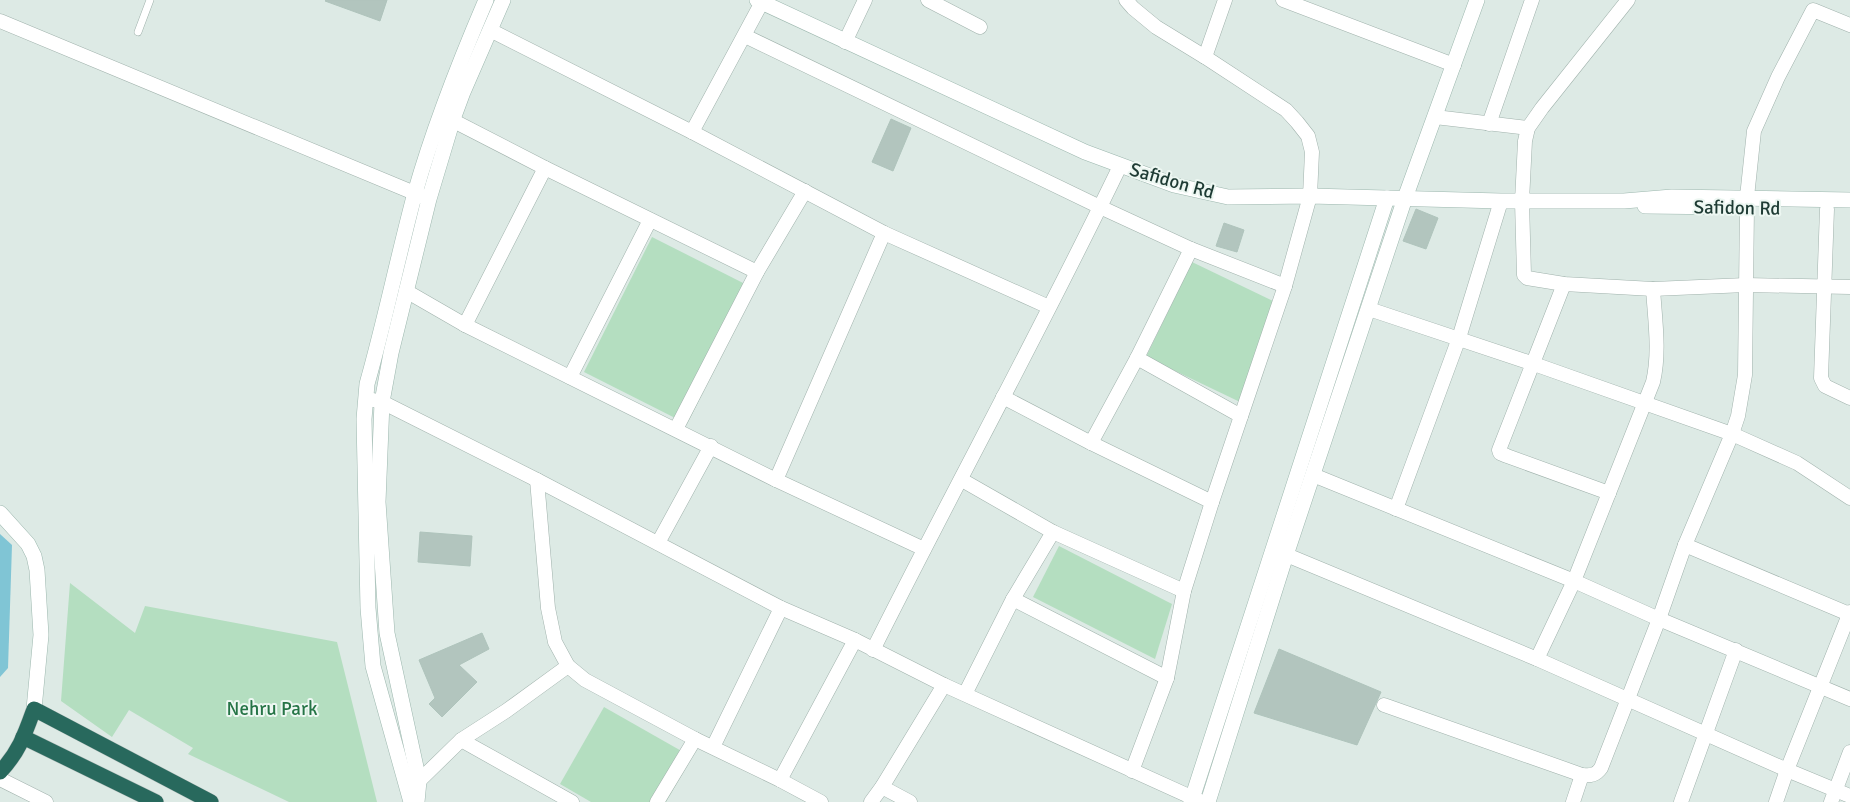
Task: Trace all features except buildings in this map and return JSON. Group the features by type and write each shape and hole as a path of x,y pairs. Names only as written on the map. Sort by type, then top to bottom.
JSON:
{"highway":[{"path":"0,772 13,759 34,708 211,802"},
{"path":"23,737 156,802"}],"street":[{"path":"411,802 374,666 371,645 368,598 365,398 367,384 446,117 460,59 486,0"},
{"path":"446,117 503,0"},
{"path":"845,42 865,0"},
{"path":"928,0 980,27"},
{"path":"1126,0 1156,27 1286,110 1308,136 1312,152 1310,196 1285,286 1212,502 1184,592 1167,678 1132,771"},
{"path":"1205,57 1225,0"},
{"path":"1283,0 1454,65"},
{"path":"1208,802 1286,555 1405,198 1477,0"},
{"path":"1489,124 1532,0"},
{"path":"692,132 745,36 759,1"},
{"name":"Safidon Rd","path":"759,1 1085,152 1174,185 1228,197 1310,196 1501,201 1624,201 1657,197 1747,202 1827,210 1850,210"},
{"path":"1624,1 1528,128 1524,141 1522,200 1524,275 1533,280 1564,284 1653,289 1746,285 1850,287"},
{"path":"1384,705 1582,775 1590,776 1597,773 1601,768 1659,619 1685,545 1738,416 1745,375 1747,202 1754,131 1778,76 1813,10 1850,25"},
{"path":"0,21 422,196"},
{"path":"490,30 692,132 884,233 1049,307"},
{"path":"745,36 1100,207 1191,249 1285,286"},
{"path":"446,117 757,272"},
{"path":"1435,117 1528,128"},
{"path":"873,650 924,549 962,480 1120,166"},
{"path":"465,325 545,168"},
{"path":"676,429 757,272 804,191"},
{"path":"417,802 419,781 387,633 378,502 382,402 391,353 406,292 422,196"},
{"path":"365,398 382,402 537,480 781,608 855,640 944,685 1195,801 1272,549 1387,198"},
{"name":"Safidon Rd","path":"1747,202 1850,200"},
{"path":"1396,510 1459,338 1501,201"},
{"path":"1827,210 1822,382 1825,386 1850,398"},
{"path":"570,378 650,220"},
{"path":"776,480 884,233"},
{"path":"1091,443 1137,358 1191,249"},
{"path":"1564,284 1534,364 1499,445 1500,453 1609,493"},
{"path":"1537,659 1574,581 1653,382 1657,366 1653,289"},
{"path":"406,292 465,325 570,378 711,446 776,480 924,549"},
{"path":"1369,308 1732,434 1797,463 1850,498"},
{"path":"1137,358 1241,416"},
{"path":"1003,397 1091,443 1212,502"},
{"path":"658,543 711,446"},
{"path":"1313,475 1574,581 1659,619 1850,699"},
{"path":"537,480 548,608 555,642 568,666 585,680 695,739 821,802"},
{"path":"962,480 1053,532 1184,592"},
{"path":"0,514 28,544 38,570 40,635 34,708"},
{"path":"965,694 1013,599 1053,532"},
{"path":"1685,545 1849,613 1776,802"},
{"path":"1272,549 1537,659 1628,699 1787,770 1833,796 1850,796"},
{"path":"1013,599 1167,678"},
{"path":"713,747 781,608"},
{"path":"780,780 855,640"},
{"path":"1681,802 1736,650"},
{"path":"419,781 461,740 506,711 568,666"},
{"path":"871,802 944,685"},
{"path":"657,802 695,739"},
{"path":"461,740 572,802"},
{"path":"1833,796 1850,752"},
{"path":"1573,802 1582,775"},
{"path":"0,779 46,802"},
{"path":"882,787 910,802"}],"lane":[{"path":"138,32 150,0"}],"green space":[{"path":"652,237 755,289 687,424 584,372"},
{"path":"1192,262 1273,301 1240,402 1146,357"},
{"path":"1059,546 1172,604 1155,659 1033,597"},
{"name":"Nehru Park","path":"70,583 135,633 145,606 337,642 377,802 289,802 188,754 193,748 129,710 112,737 61,701"},
{"path":"604,707 692,757 666,802 591,802 560,784"}],"water":[{"path":"0,534 12,545 8,668 0,677"}]}
